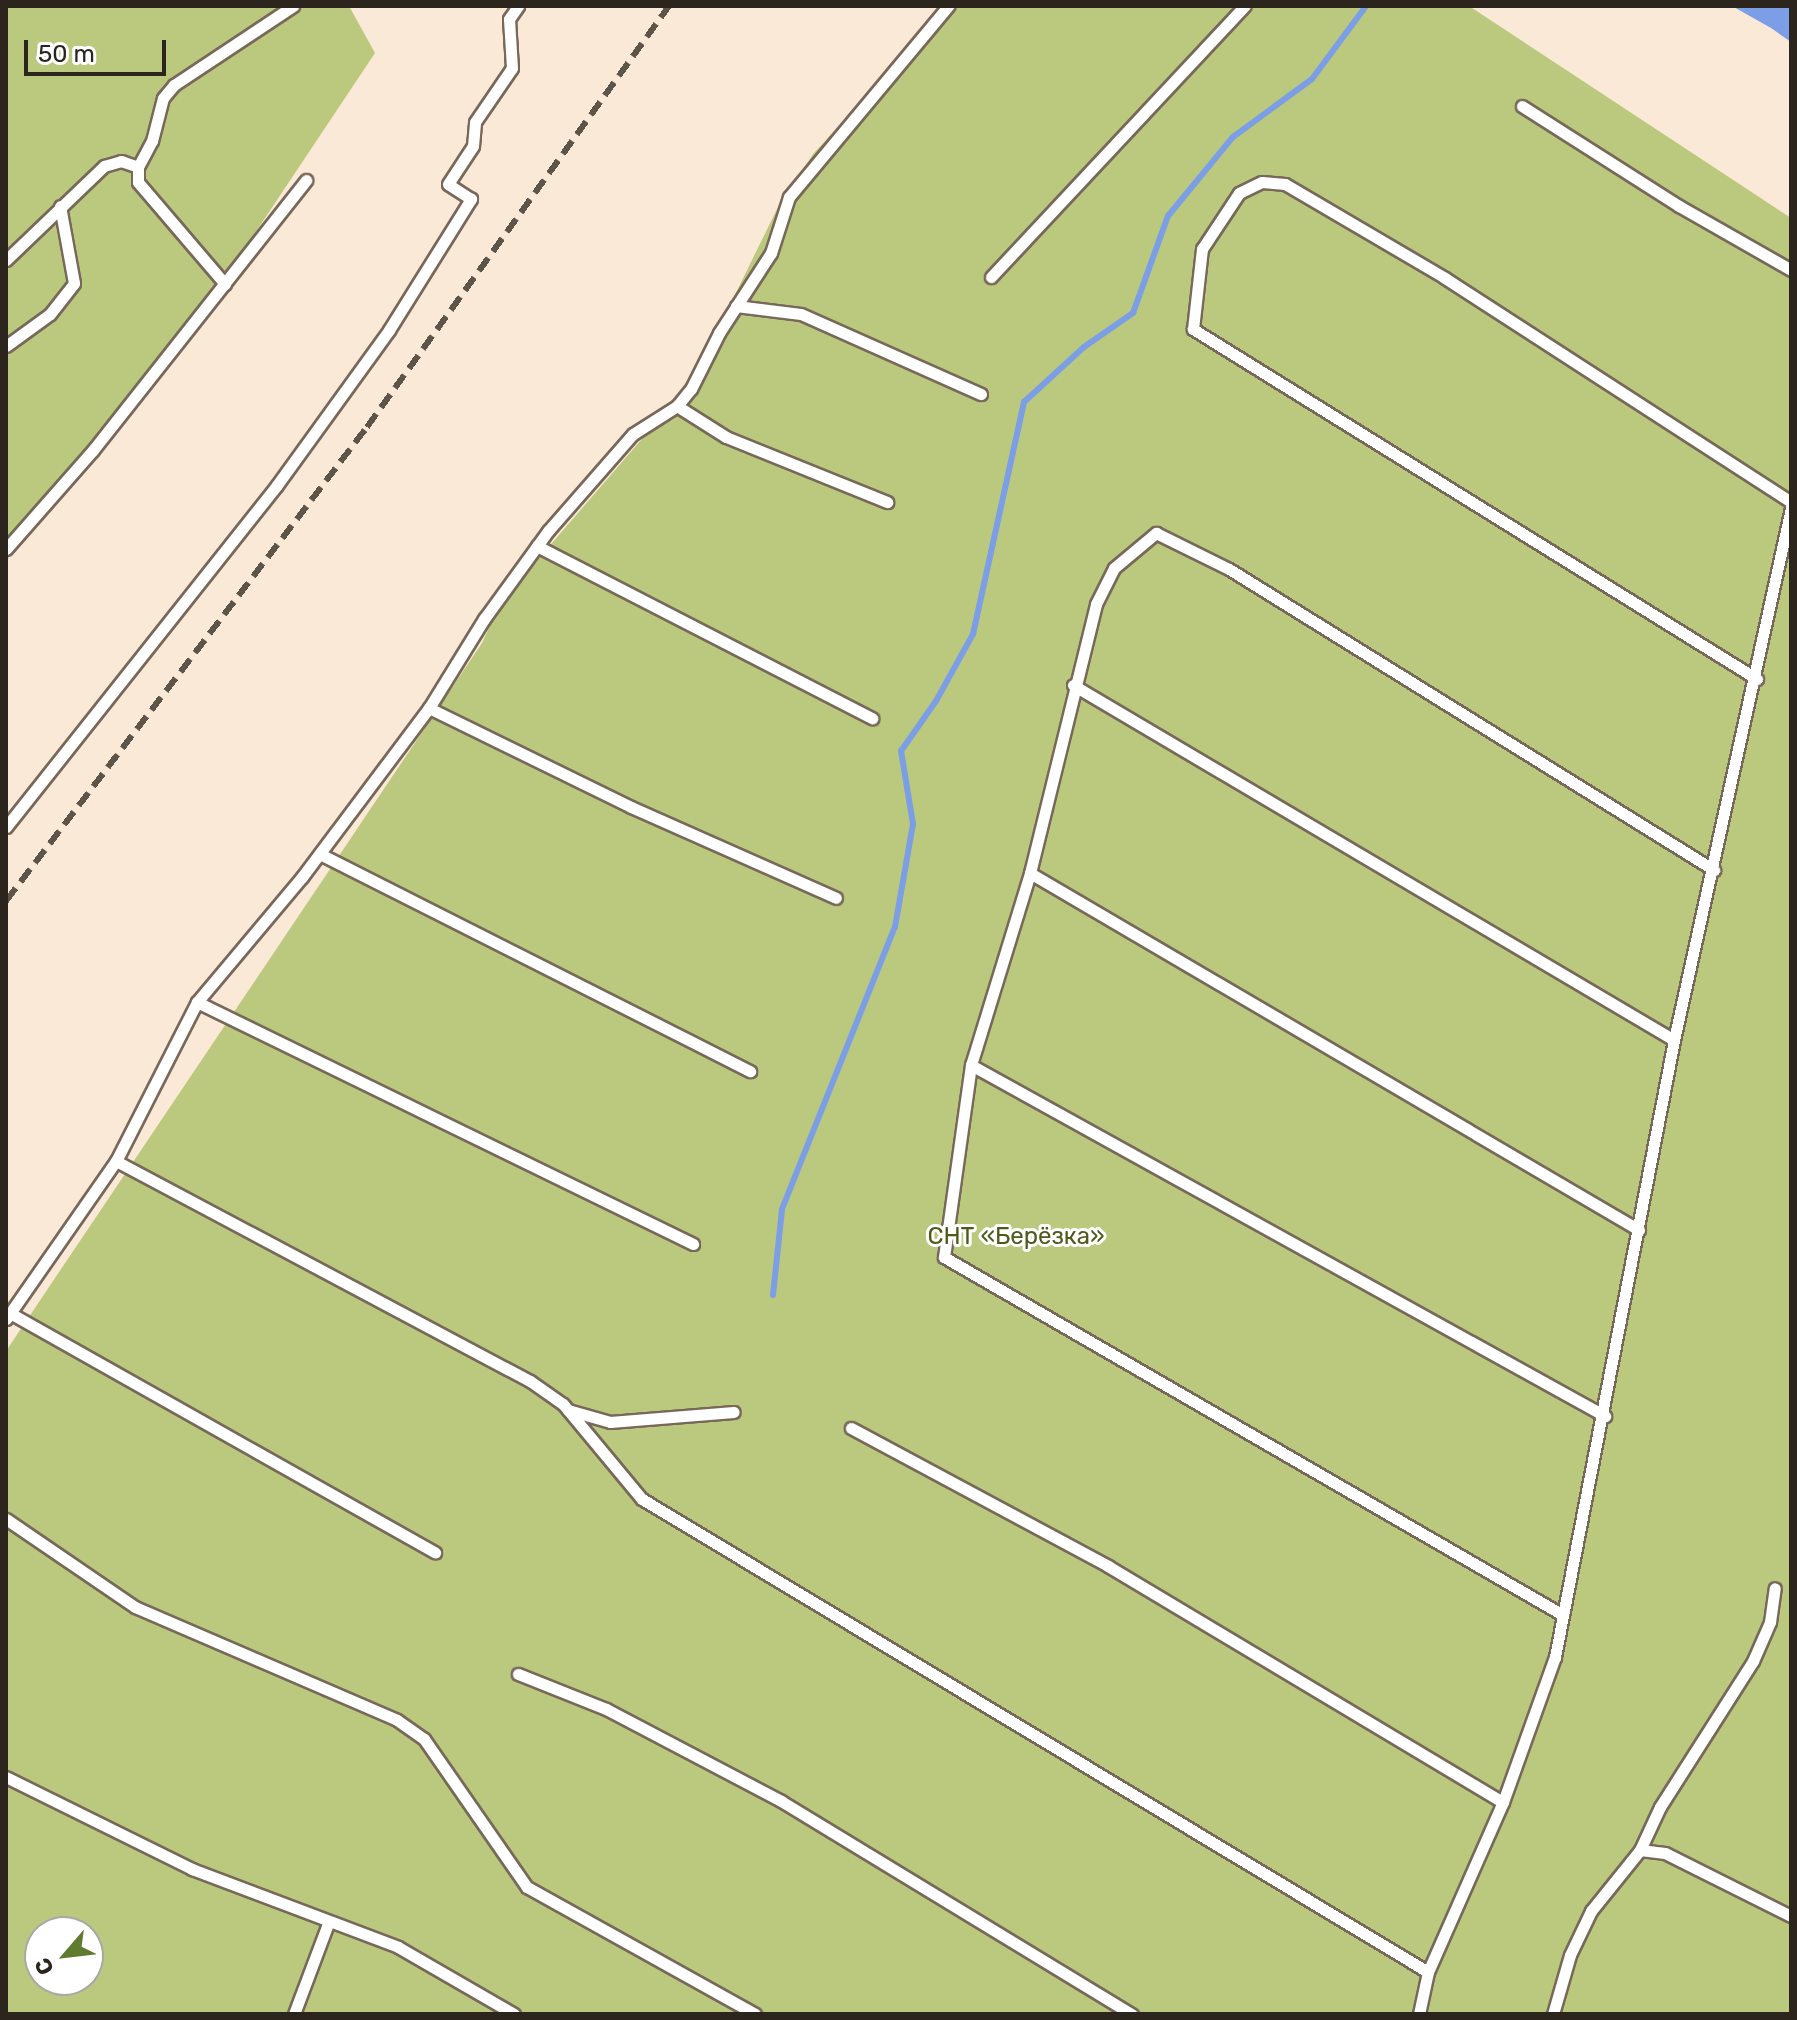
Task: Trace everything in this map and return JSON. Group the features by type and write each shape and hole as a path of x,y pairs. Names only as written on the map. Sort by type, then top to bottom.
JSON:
{"lane":[{"path":"225,284 138,182 138,167 152,141 163,98 174,85 293,6"},
{"path":"6,827 277,485 389,330 471,199 448,184 473,146 475,122 512,68 509,19 518,6"},
{"path":"435,1552 8,1316 116,1161 197,1002 320,854 429,708 537,546 633,434 677,406 771,253 789,197 948,6"},
{"path":"991,277 1245,6"},
{"path":"1522,106 1679,206 1791,270"},
{"path":"6,260 104,166 121,161 138,167"},
{"path":"6,549 225,284 306,180"},
{"path":"1419,2014 1428,1972 1503,1802 1555,1657 1605,1416 1674,1040 1757,679 1791,505 1445,278 1285,184 1262,182 1239,193 1202,249 1193,329 1757,679"},
{"path":"6,346 50,314 74,283 60,206"},
{"path":"736,306 801,314 981,394"},
{"path":"677,406 726,437 887,502"},
{"path":"1563,1615 944,1257 971,1065 1030,873 1073,685 1096,604 1114,568 1144,538 1156,533 1170,536 1714,870"},
{"path":"537,546 872,718"},
{"path":"1073,685 1674,1040"},
{"path":"429,708 631,807 836,898"},
{"path":"320,854 750,1071"},
{"path":"1030,873 1639,1230"},
{"path":"197,1002 693,1244"},
{"path":"971,1065 1605,1416"},
{"path":"116,1161 485,1356 568,1410 610,1422 734,1412"},
{"path":"568,1410 642,1499 1428,1972"},
{"path":"851,1428 1108,1566 1503,1802"},
{"path":"6,1519 135,1607 397,1720 424,1739 527,1887 755,2014"},
{"path":"1553,2014 1570,1955 1591,1911 1640,1850 1660,1807 1753,1661 1770,1622 1775,1588"},
{"path":"518,1674 606,1709 781,1801 1132,2014"},
{"path":"6,1777 192,1869 398,1947 514,2014"},
{"path":"1640,1850 1665,1853 1791,1916"},
{"path":"294,2014 329,1921"}],"green space":[{"path":"6,6 349,6 375,53 191,329 6,561"},
{"name":"СНТ «Берёзка»","path":"950,6 1469,6 1791,218 1791,2014 6,2014 6,1351 482,643 501,602 654,425 674,419 779,205 813,154"}],"water":[{"path":"1732,6 1791,6 1791,42 1771,28"}],"waterway":[{"path":"773,1295 782,1209 895,927 913,824 901,751 936,701 973,634 1024,402 1084,347 1133,313 1168,216 1233,137 1312,79 1366,6"}],"railway":[{"path":"6,901 367,427 669,6"}]}
